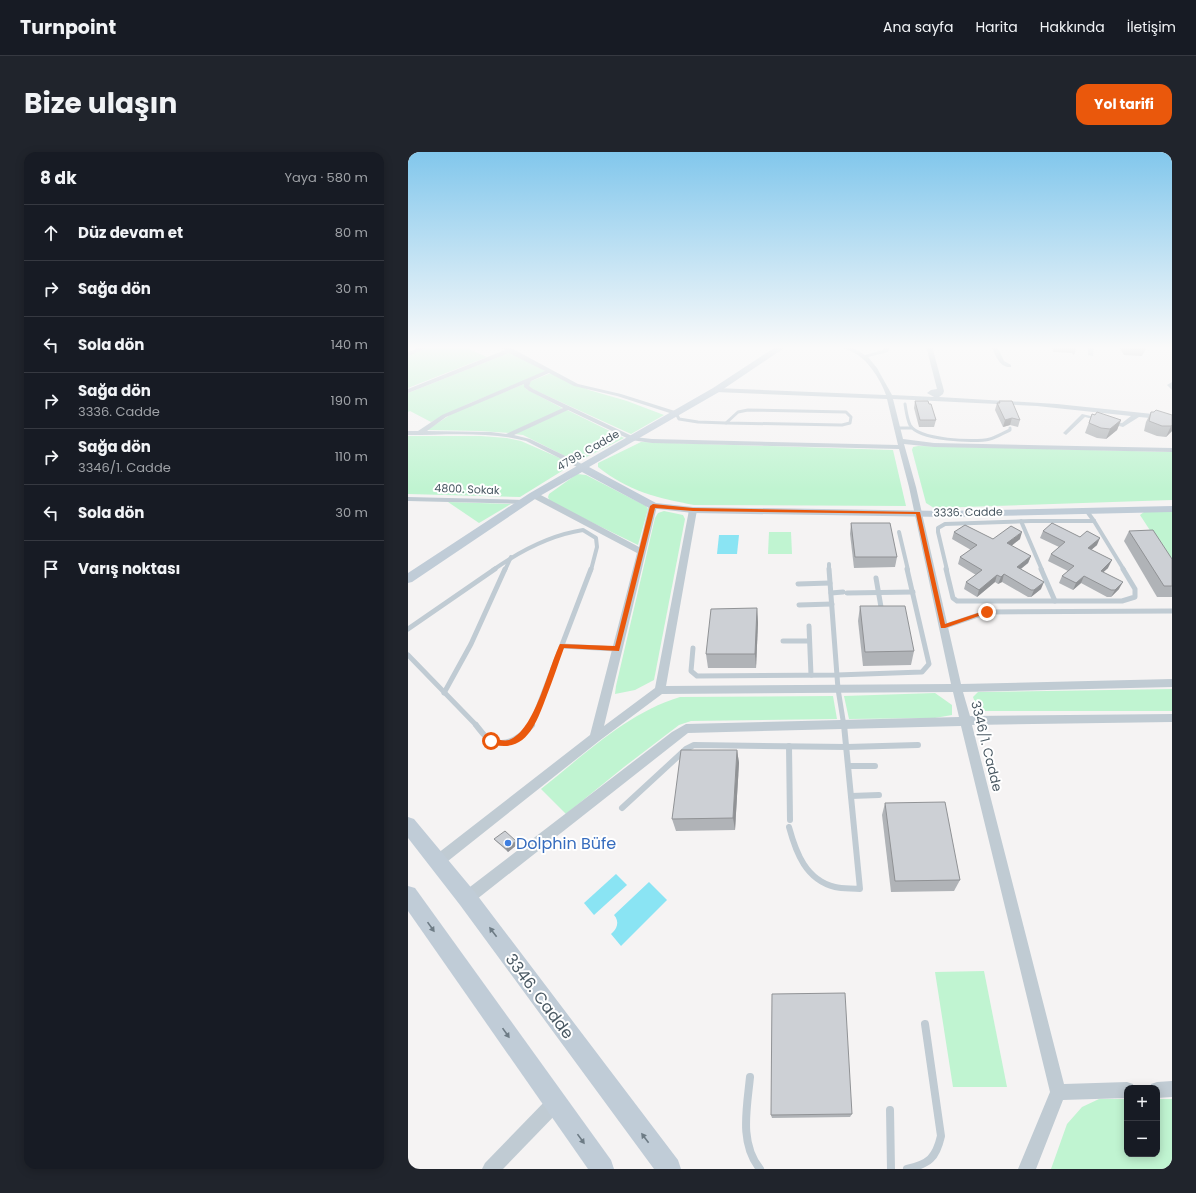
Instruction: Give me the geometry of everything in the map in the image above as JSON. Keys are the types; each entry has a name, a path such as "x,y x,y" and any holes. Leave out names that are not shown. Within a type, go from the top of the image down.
{"street":[{"path":"420,433 444,416 498,393"},
{"path":"539,393 633,439 652,442 901,444 1172,450"},
{"path":"612,393 676,414"},
{"name":"4799. Cadde","path":"408,578 534,495 710,393"},
{"path":"802,393 1019,403 1172,418"},
{"name":"3346/1. Cadde","path":"889,393 896,428 918,513 957,688 1058,1092"},
{"path":"508,435 568,408"},
{"path":"1066,433 1084,415 1123,425 1137,415"},
{"path":"408,433 508,435 528,440 581,467"},
{"name":"3336. Cadde","path":"581,467 653,506 693,510 944,514 1172,509"},
{"path":"534,495 642,552"},
{"name":"4800. Sokak","path":"408,499 525,502"},
{"path":"595,738 653,506"},
{"path":"660,690 693,510"},
{"path":"438,861 595,738 660,690 957,688 1172,683"},
{"path":"467,898 676,735 686,729 844,726 966,721 1172,718"},
{"name":"3346. Cadde","path":"408,825 467,898 669,1169"},
{"path":"408,895 602,1169"},
{"path":"1160,1090 1172,1089"},
{"path":"1027,1169 1058,1092 1124,1090"},
{"path":"491,1169 555,1103"}],"lane":[{"path":"905,404 910,426 918,432 937,437 989,439 1010,430 1010,428"},
{"path":"676,414 679,419 689,421 725,423 842,425 850,423 851,417 846,412 748,410 738,412 725,423"},
{"path":"896,428 912,428"},
{"path":"1086,510 1094,521 1135,589 1135,596 1122,601 957,601 952,598 938,532 938,528 945,524 1021,521 1094,521"},
{"path":"1021,521 1055,601"},
{"path":"408,629 512,557 532,546 570,532 582,530 596,538 598,547 588,579 532,725 522,736 511,742 502,744 491,741 408,655"},
{"path":"693,648 691,671 697,676 918,673 929,664 899,532"},
{"path":"444,692 471,644 512,557"},
{"path":"789,827 794,849 810,873 833,887 860,889 847,748 838,689 829,564"},
{"path":"876,578 881,607"},
{"path":"798,584 830,583"},
{"path":"831,593 912,592"},
{"path":"798,604 832,604"},
{"path":"943,627 987,612 1172,611"},
{"path":"809,626 811,675"},
{"path":"783,641 809,641"},
{"path":"562,646 617,649"},
{"path":"622,808 682,752 694,745 847,748 918,745"},
{"path":"789,746 790,820"},
{"path":"848,766 875,766"},
{"path":"851,796 879,795"},
{"path":"907,1169 924,1165 931,1160 936,1154 941,1136 925,1024"},
{"path":"750,1076 746,1135 748,1148 752,1159 760,1169"},
{"path":"890,1110 891,1169"}],"green space":[{"path":"408,393 494,393 431,422 410,411 408,412"},
{"path":"501,393 534,393 562,408 561,410 511,433 427,430 453,413"},
{"path":"542,393 601,393 627,401 664,415 631,434"},
{"path":"567,410 624,438 577,462 523,435 514,434"},
{"path":"408,436 481,436 507,438 521,441 562,459 570,466 520,497 408,494"},
{"path":"641,442 893,450 906,506 694,505 655,496 632,488 620,482 598,467 598,463"},
{"path":"913,447 1172,452 1172,500 934,508 926,503 912,450"},
{"path":"577,474 586,475 646,506 648,509 638,545 550,502 548,497 549,494"},
{"path":"448,502 511,504 479,523"},
{"path":"664,511 683,515 685,519 654,680 635,690 615,694 655,518 658,513"},
{"path":"1144,512 1172,512 1172,564 1140,515"},
{"path":"769,532 791,532 792,554 768,554"},
{"path":"1172,689 1172,711 982,711 976,705 973,697 978,692"},
{"path":"935,693 952,705 952,715 935,718 849,719 844,696"},
{"path":"833,696 837,719 691,721 679,725 566,814 541,789 590,749 624,724 642,713 680,697"},
{"path":"984,971 1007,1087 953,1087 935,972"},
{"path":"1099,1099 1124,1099 1124,1157 1160,1157 1160,1099 1172,1099 1172,1169 1051,1169 1067,1124 1082,1107"}],"water":[{"path":"719,535 739,535 737,554 717,554"},
{"path":"616,874 627,885 594,915 584,903"},
{"path":"649,882 667,900 621,946 611,934 617,925 617,920 614,915"}],"building":[{"path":"915,401 928,401 929,404 931,404 936,420 920,420"},
{"path":"999,401 1012,401 1020,420 1012,418 1005,420 997,403 1000,403"},
{"path":"1156,410 1172,415 1171,426 1162,426 1149,421 1151,412"},
{"path":"1097,412 1121,420 1110,429 1101,428 1089,423 1092,414 1095,415"},
{"path":"851,523 890,523 897,557 855,557"},
{"path":"1052,523 1080,537 1087,531 1100,538 1088,548 1112,560 1101,571 1123,582 1115,590 1111,590 1084,576 1076,583 1062,576 1074,566 1051,554 1065,542 1043,531"},
{"path":"965,525 993,539 1011,526 1022,532 1007,543 1031,556 1017,567 1044,582 1034,590 1031,590 1004,574 1001,577 997,575 979,590 966,582 982,570 960,557 977,545 954,532"},
{"path":"1153,530 1172,559 1172,586 1164,586 1129,531"},
{"path":"860,606 905,606 914,651 865,652"},
{"path":"757,608 755,654 706,654 711,609"},
{"path":"681,750 737,750 733,818 672,819"},
{"path":"945,802 960,880 895,881 885,803"},
{"name":"Dolphin Büfe","path":"505,831 516,841 506,849 494,839"},
{"path":"845,993 852,1114 771,1115 772,994"}],"place":[{"name":"Dolphin Büfe","path":"508,843"}],"route":[{"path":"491,741 502,744 511,742 522,736 532,725 562,646 617,649 653,506 693,510 918,513 943,627 987,612"}]}
